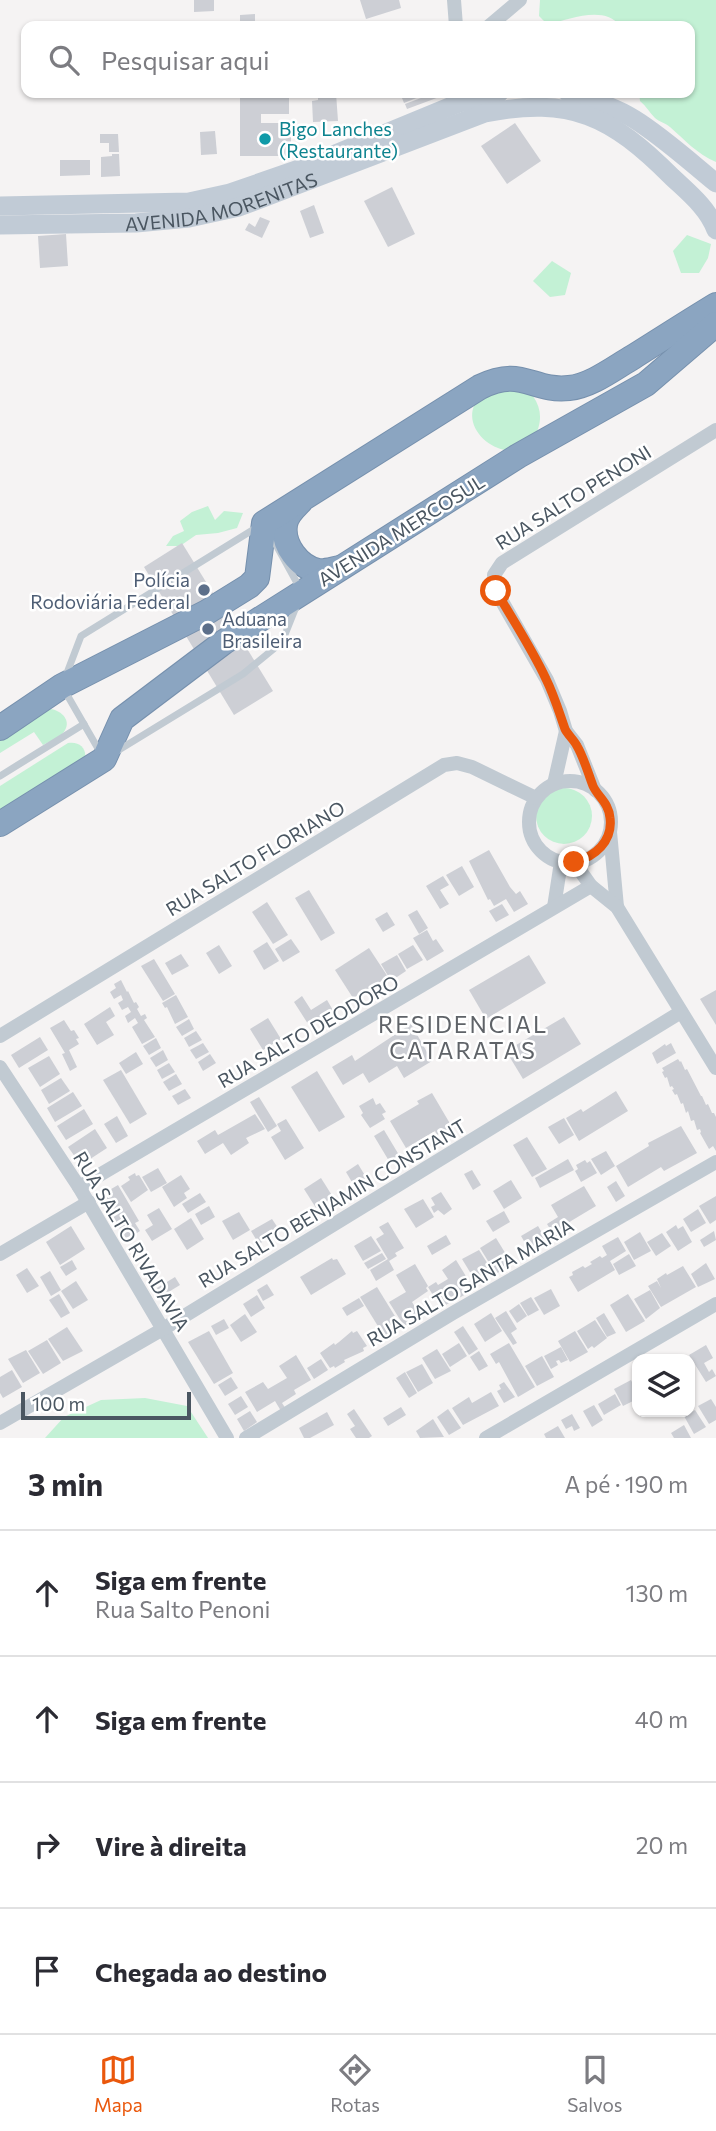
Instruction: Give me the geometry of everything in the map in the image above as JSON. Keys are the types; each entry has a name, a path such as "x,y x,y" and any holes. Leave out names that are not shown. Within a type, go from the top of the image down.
{"highway":[{"name":"AVENIDA MERCOSUL","path":"264,523 493,380 509,377 570,388 588,383 713,315"},
{"name":"AVENIDA MERCOSUL","path":"104,759 122,719 224,642 518,456 646,384 713,315"},
{"path":"303,499 289,514 285,526 286,541 303,566 320,572 340,568"},
{"path":"0,728 62,686 207,612 249,586 257,578 264,523"},
{"path":"0,824 104,759"}],"main road":[{"name":"AVENIDA MORENITAS","path":"0,225 136,223 189,218 239,207 476,98"},
{"path":"585,98 632,117 666,141 716,183"},
{"name":"AVENIDA MORENITAS","path":"459,106 485,113 516,107 557,107 592,116 620,131 650,154 698,202 712,219 716,230"},
{"name":"AVENIDA MORENITAS","path":"0,206 189,202 300,177"}],"street":[{"path":"454,0 456,21"},
{"path":"495,21 520,0"},
{"name":"RUA SALTO PENONI","path":"595,790 577,745 566,731 547,680 496,591 494,575 502,563 716,430"},
{"path":"554,784 566,731"},
{"name":"RUA SALTO FLORIANO","path":"0,1037 444,765 457,763 472,767 536,798"},
{"path":"610,832 604,845 585,860 568,862 548,857 538,848 532,837 529,824 531,810 536,798 554,784 576,782 595,790 608,806 611,819 617,907"},
{"path":"568,862 591,886 617,907 716,1068"},
{"path":"554,907 568,862"},
{"name":"RUA SALTO DEODORO","path":"79,1187 591,886"},
{"name":"RUA SALTO BENJAMIN CONSTANT","path":"0,1423 163,1329 681,1012"},
{"name":"RUA SALTO RIVADAVIA","path":"0,1067 89,1202 227,1438"},
{"name":"RUA SALTO SANTA MARIA","path":"246,1438 716,1162"},
{"path":"0,1254 89,1202"},
{"path":"486,1438 716,1304"}],"lane":[{"path":"264,523 302,592 282,642 243,674 104,759 62,686 81,636 264,523"},
{"path":"0,776 84,724"}],"green space":[{"path":"540,0 716,0 716,162 697,151 657,119 640,101 640,98 695,98 695,21 614,21 605,16 586,15 562,21 544,21 539,16"},
{"path":"687,235 711,244 708,258 699,273 681,273 673,251"},
{"path":"552,261 571,273 565,295 550,297 533,281"},
{"path":"497,385 533,396 540,414 537,432 507,450 490,444 477,432 473,424 474,406 479,398"},
{"path":"208,506 215,520 224,511 243,513 237,528 196,535 180,546 166,546 173,536 184,531 180,521 192,512"},
{"path":"50,709 65,717 67,725 61,735 43,745 34,732 0,753 0,738"},
{"path":"68,743 81,746 85,759 0,814 0,786"},
{"path":"564,788 579,793 587,801 592,816 587,831 579,839 564,844 549,839 541,831 536,816 541,801 549,793"},
{"path":"145,1398 187,1406 208,1438 45,1438 64,1417 101,1400"}],"building":[{"path":"194,0 214,0 214,11 194,12"},
{"path":"360,0 399,0 401,8 366,19"},
{"path":"255,14 255,21 240,21 240,15"},
{"name":"Bigo Lanches (Restaurante)","path":"240,98 289,98 289,114 261,114 261,123 291,123 291,156 240,156"},
{"path":"336,98 338,121 313,122 312,101"},
{"path":"402,98 416,98 404,103"},
{"path":"421,98 437,98 407,109 405,104"},
{"path":"515,123 541,161 507,184 481,146"},
{"path":"215,131 217,154 201,155 200,132"},
{"path":"100,134 118,134 119,152 109,152 109,143 100,143"},
{"path":"119,154 120,176 101,177 101,157"},
{"path":"60,160 90,160 90,175 60,176"},
{"path":"392,187 415,234 388,247 364,201"},
{"path":"314,205 324,233 310,238 300,211"},
{"path":"260,217 270,221 262,238 245,230 249,223 255,227"},
{"path":"66,234 68,266 40,268 38,236"},
{"name":"Aduana Brasileira","path":"182,543 273,691 234,715 144,567"},
{"path":"489,850 510,887 516,894 520,891 528,904 514,912 506,899 494,906 490,899 488,900 469,861"},
{"path":"462,866 474,887 459,896 446,875"},
{"path":"443,876 449,885 440,890 449,904 440,909 426,886"},
{"path":"309,890 335,933 321,941 295,898"},
{"path":"267,902 288,935 273,944 252,912"},
{"path":"502,904 509,915 496,922 489,911"},
{"path":"417,910 428,928 419,934 408,915"},
{"path":"387,912 395,925 383,932 375,919"},
{"path":"427,930 433,941 436,939 444,951 427,961 413,938"},
{"path":"291,939 300,952 283,962 275,949"},
{"path":"267,942 279,961 264,970 253,951"},
{"path":"219,945 232,966 219,974 206,953"},
{"path":"413,945 423,960 407,969 398,954"},
{"path":"369,948 388,977 353,998 335,970"},
{"path":"181,954 189,966 172,975 165,963"},
{"path":"397,955 406,971 391,981 381,964"},
{"path":"529,955 546,983 486,1019 469,990"},
{"path":"154,959 175,994 163,1001 141,966"},
{"path":"121,980 139,1007 137,1009 141,1016 145,1014 147,1018 144,1020 155,1037 142,1044 132,1027 138,1023 135,1018 128,1023 125,1016 131,1012 128,1007 122,1010 118,1003 123,1000 121,995 114,999 110,992 116,988 114,984"},
{"path":"716,990 716,1025 700,999"},
{"path":"176,995 188,1017 175,1024 167,1007 162,1003"},
{"path":"302,996 311,1010 327,1000 334,1012 310,1027 294,1002"},
{"path":"110,1007 115,1016 106,1022 114,1035 97,1045 84,1024"},
{"path":"564,1017 581,1044 523,1079 506,1051"},
{"path":"268,1018 281,1039 263,1050 250,1029"},
{"path":"189,1019 194,1029 182,1036 176,1027"},
{"path":"64,1020 79,1038 76,1039 79,1044 69,1050 77,1067 70,1071 62,1054 65,1053 50,1028"},
{"path":"411,1024 432,1061 404,1078 397,1066 369,1083 363,1073 343,1085 332,1067 352,1055 355,1061"},
{"path":"196,1031 202,1040 189,1047 184,1038"},
{"path":"40,1037 48,1050 19,1068 11,1055"},
{"path":"156,1038 161,1048 149,1055 143,1046"},
{"path":"203,1043 209,1052 196,1059 190,1050"},
{"path":"671,1043 676,1053 657,1064 652,1053"},
{"path":"163,1050 168,1060 156,1067 150,1058"},
{"path":"136,1052 143,1064 126,1074 119,1063"},
{"path":"210,1054 216,1063 203,1071 198,1062"},
{"path":"49,1056 60,1074 40,1087 28,1068"},
{"path":"678,1059 716,1117 716,1151 713,1146 709,1149 700,1129 697,1130 694,1120 691,1121 688,1111 686,1113 683,1103 681,1104 662,1072 662,1068"},
{"path":"169,1063 175,1072 162,1079 157,1070"},
{"path":"121,1070 147,1114 130,1124 103,1080"},
{"path":"317,1071 345,1117 319,1132 291,1087"},
{"path":"176,1074 182,1084 169,1091 163,1082"},
{"path":"61,1078 70,1091 49,1104 41,1090"},
{"path":"185,1089 191,1098 178,1105 172,1096"},
{"path":"616,1091 628,1111 579,1141 566,1118 581,1109 583,1112"},
{"path":"73,1092 82,1106 55,1122 47,1108"},
{"path":"432,1093 452,1127 437,1135 435,1131 406,1148 390,1121"},
{"path":"259,1097 277,1126 268,1132 250,1102"},
{"path":"373,1098 376,1105 380,1103 386,1112 382,1114 385,1119 370,1128 361,1115 363,1113 359,1106"},
{"path":"84,1109 93,1124 66,1140 57,1126"},
{"path":"255,1114 265,1129 246,1138 249,1143 231,1155 223,1143 205,1154 197,1141 215,1130 218,1135"},
{"path":"117,1116 128,1136 116,1143 104,1124"},
{"path":"564,1118 574,1135 559,1144 548,1127"},
{"path":"286,1119 304,1148 285,1160 271,1137 281,1131 277,1124"},
{"path":"681,1126 697,1153 664,1171 661,1167 628,1187 616,1166 649,1146 648,1143"},
{"path":"95,1129 107,1148 81,1165 68,1147"},
{"path":"384,1130 399,1155 389,1161 374,1136"},
{"path":"527,1137 547,1169 532,1177 513,1145"},
{"path":"606,1151 615,1166 601,1175 591,1159"},
{"path":"568,1159 574,1170 540,1188 535,1178"},
{"path":"585,1160 587,1163 590,1161 597,1173 581,1182 575,1171 578,1169 576,1165"},
{"path":"358,1164 369,1182 356,1189 346,1172"},
{"path":"158,1168 167,1183 151,1192 142,1177"},
{"path":"472,1170 481,1185 473,1190 464,1174"},
{"path":"135,1173 148,1190 131,1202 121,1186"},
{"path":"181,1175 190,1189 184,1193 187,1198 174,1207 162,1187"},
{"path":"321,1178 333,1197 316,1208 304,1189"},
{"path":"511,1180 522,1198 504,1209 493,1191"},
{"path":"616,1181 625,1196 616,1202 607,1187"},
{"path":"118,1185 139,1221 135,1223 140,1231 126,1240 101,1195"},
{"path":"584,1186 596,1206 571,1221 564,1227 566,1230 555,1237 547,1224 558,1217 551,1205"},
{"path":"441,1192 452,1209 444,1215 438,1210 434,1213 431,1207 435,1205 431,1198"},
{"path":"200,1193 206,1202 188,1213 182,1204"},
{"path":"716,1196 716,1220 710,1224 699,1206"},
{"path":"423,1199 434,1217 416,1228 404,1209"},
{"path":"209,1206 215,1217 201,1225 195,1214"},
{"path":"159,1208 172,1229 152,1241 145,1230 153,1225 147,1215"},
{"path":"698,1209 706,1223 691,1232 683,1219"},
{"path":"504,1211 510,1222 493,1232 486,1221"},
{"path":"239,1212 250,1230 233,1240 222,1221"},
{"path":"191,1218 204,1239 187,1250 174,1229"},
{"path":"272,1219 280,1231 259,1244 251,1231"},
{"path":"388,1222 404,1248 395,1253 397,1256 389,1261 376,1239 384,1234 379,1227"},
{"path":"676,1225 678,1229 683,1226 692,1242 678,1251 666,1232"},
{"path":"71,1226 85,1249 60,1265 46,1242"},
{"path":"538,1226 547,1241 530,1251 521,1236"},
{"path":"714,1231 716,1240 704,1247 700,1240"},
{"path":"640,1232 651,1251 634,1260 624,1242"},
{"path":"662,1233 671,1246 656,1256 647,1242"},
{"path":"446,1235 451,1244 432,1255 427,1246"},
{"path":"371,1236 381,1251 363,1261 354,1246"},
{"path":"618,1237 626,1251 610,1261 615,1270 578,1292 569,1277 573,1275 572,1272 592,1264 590,1262 600,1256 602,1258 607,1255 602,1246"},
{"path":"496,1238 512,1264 496,1274 480,1248"},
{"path":"479,1250 493,1272 476,1282 462,1259"},
{"path":"382,1253 386,1259 368,1269 364,1263"},
{"path":"629,1254 636,1266 619,1275 613,1264"},
{"path":"332,1258 337,1259 346,1274 311,1295 300,1277"},
{"path":"388,1259 394,1270 376,1281 370,1270"},
{"path":"72,1260 77,1269 66,1276 60,1267"},
{"path":"456,1260 472,1286 465,1290 462,1285 466,1294 459,1298 457,1294 453,1297 454,1300 444,1306 442,1303 439,1305 428,1287 448,1279 442,1270"},
{"path":"706,1263 715,1279 698,1287 691,1274"},
{"path":"415,1264 428,1286 428,1291 412,1302 421,1317 404,1326 389,1302 406,1292 396,1275"},
{"path":"683,1266 696,1287 661,1307 648,1286 657,1281 661,1288 657,1279"},
{"path":"27,1268 39,1286 27,1293 16,1275"},
{"path":"50,1271 61,1290 51,1296 40,1277"},
{"path":"175,1277 180,1285 162,1296 157,1288"},
{"path":"76,1281 88,1300 73,1309 61,1291"},
{"path":"267,1284 274,1295 263,1301 257,1290"},
{"path":"377,1287 401,1326 384,1336 360,1297"},
{"path":"551,1289 560,1306 544,1315 534,1298"},
{"path":"650,1290 660,1308 646,1319 634,1299"},
{"path":"59,1294 70,1313 61,1318 49,1300"},
{"path":"628,1294 645,1321 626,1332 610,1305"},
{"path":"257,1295 265,1308 251,1317 243,1304"},
{"path":"531,1297 539,1310 528,1316 520,1303"},
{"path":"359,1298 364,1306 347,1316 342,1308"},
{"path":"519,1304 527,1316 517,1323 509,1311"},
{"path":"506,1311 517,1329 511,1333 517,1343 513,1345 495,1318"},
{"path":"491,1313 502,1331 485,1342 474,1324"},
{"path":"604,1313 616,1333 607,1337 596,1318"},
{"path":"245,1314 257,1332 241,1342 230,1325"},
{"path":"224,1319 229,1328 216,1335 211,1326"},
{"path":"595,1320 607,1338 594,1348 592,1346 588,1349 577,1331"},
{"path":"463,1326 478,1349 469,1355 454,1332"},
{"path":"67,1327 83,1351 63,1361 48,1339"},
{"path":"209,1331 233,1373 214,1384 188,1342"},
{"path":"352,1331 357,1331 367,1346 363,1348 364,1351 344,1360 345,1362 335,1368 330,1368 320,1353"},
{"path":"575,1331 588,1352 570,1362 558,1341"},
{"path":"47,1340 61,1363 43,1374 28,1351"},
{"path":"459,1343 467,1356 450,1367 442,1354"},
{"path":"509,1343 535,1387 518,1397 499,1362 496,1364 490,1354"},
{"path":"706,1345 713,1358 704,1363 709,1372 712,1369 716,1376 706,1382 695,1365 695,1354 691,1354"},
{"path":"561,1347 568,1360 561,1363 556,1361 558,1365 551,1369 544,1356"},
{"path":"437,1349 451,1371 435,1379 422,1358"},
{"path":"26,1350 40,1373 23,1383 8,1359"},
{"path":"479,1351 488,1366 479,1371 470,1357"},
{"path":"296,1355 311,1380 294,1390 296,1394 282,1403 286,1409 281,1411 275,1401 257,1412 245,1392 263,1382 268,1389 287,1378 279,1366"},
{"path":"542,1356 554,1377 537,1386 525,1366"},
{"path":"321,1359 328,1370 314,1379 307,1368"},
{"path":"422,1364 433,1383 418,1392 406,1372"},
{"path":"12,1370 22,1387 3,1398 0,1393 0,1377"},
{"path":"405,1372 417,1393 409,1398 396,1378"},
{"path":"231,1377 238,1388 225,1396 218,1385"},
{"path":"631,1380 632,1402 623,1406 614,1389"},
{"path":"504,1382 515,1397 504,1403 497,1391 501,1389 499,1385"},
{"path":"491,1392 499,1406 463,1425 452,1408 469,1397 472,1403"},
{"path":"615,1394 621,1405 604,1415 598,1404"},
{"path":"241,1396 248,1407 235,1415 228,1404"},
{"path":"711,1399 716,1407 716,1420 709,1424 698,1406"},
{"path":"594,1405 603,1420 592,1427 583,1411"},
{"path":"401,1407 406,1415 388,1426 383,1418"},
{"path":"354,1409 372,1436 369,1438 356,1438 350,1429 355,1426 347,1414"},
{"path":"448,1409 461,1428 449,1435 437,1417"},
{"path":"695,1410 706,1427 694,1434 685,1417 695,1417"},
{"path":"250,1411 257,1422 244,1431 237,1419"},
{"path":"327,1412 334,1425 310,1438 304,1438 299,1428"},
{"path":"572,1414 580,1428 574,1431 572,1426 566,1429 561,1420"},
{"path":"433,1419 444,1437 420,1438 416,1431"},
{"path":"684,1425 691,1438 674,1438 671,1433"},
{"path":"558,1426 565,1438 546,1438 544,1434"}],"place":[{"name":"Bigo Lanches (Restaurante)","path":"265,139"},
{"name":"Polícia Rodoviária Federal","path":"204,590"},
{"name":"Aduana Brasileira","path":"208,629"}],"district":[{"name":"RESIDENCIAL CATARATAS","path":"463,1037"}],"route":[{"path":"496,591 547,680 566,731 577,745 595,790 608,806 610,832 604,845 585,860 574,862"}]}
